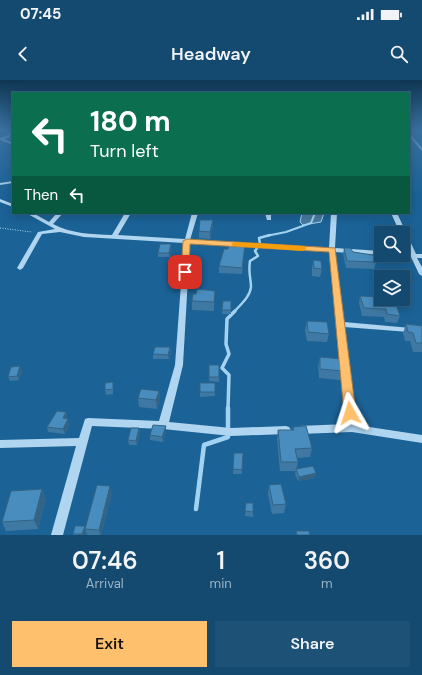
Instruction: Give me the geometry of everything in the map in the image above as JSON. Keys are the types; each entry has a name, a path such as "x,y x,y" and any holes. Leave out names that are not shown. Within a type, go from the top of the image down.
{"street":[{"path":"0,184 12,182"},
{"path":"0,200 12,206"},
{"path":"31,214 51,223 60,230"},
{"path":"51,223 59,214"},
{"path":"114,237 127,214"},
{"path":"163,425 179,365 187,241 195,214"},
{"path":"268,214 269,219"},
{"path":"334,214 332,250 352,428"},
{"path":"394,214 422,274"},
{"path":"20,268 40,232 60,230 84,235 374,253"},
{"path":"410,256 422,256"},
{"path":"340,324 422,331"},
{"path":"57,535 88,422 163,425 228,432 352,428 422,439"},
{"path":"0,444 82,442"}],"path":[{"path":"0,228 13,231 40,232"}],"water":[{"path":"302,214 324,214 321,222 303,225 300,222"}],"building":[{"path":"200,220 213,220 210,232 199,231"},
{"path":"160,244 171,244 169,253 158,253"},
{"path":"229,244 245,244 242,268 219,266 224,249 228,249"},
{"path":"344,248 350,248 353,252 373,255 374,257 374,262 347,261"},
{"path":"313,260 321,261 322,269 314,268"},
{"path":"197,289 215,291 214,302 192,301 193,294 196,294"},
{"path":"360,296 374,297 374,306 396,306 400,316 387,314 386,309 364,308"},
{"path":"223,301 231,301 231,310 222,310"},
{"path":"307,321 327,322 329,334 308,332"},
{"path":"406,324 422,326 422,343 416,343 413,333 408,332"},
{"path":"155,347 170,347 168,355 153,354"},
{"path":"320,357 341,359 342,371 320,369"},
{"path":"209,365 219,365 219,377 209,377"},
{"path":"20,366 17,376 8,377 11,367"},
{"path":"113,382 113,389 105,390 105,383"},
{"path":"200,383 215,383 215,392 200,392"},
{"path":"141,389 159,391 156,400 138,398"},
{"path":"57,411 66,412 63,418 68,419 63,429 47,427"},
{"path":"153,425 166,426 162,437 150,435"},
{"path":"306,426 312,448 295,449 298,462 281,462 278,430 294,430 293,427"},
{"path":"131,428 139,428 136,441 128,440"},
{"path":"234,453 243,453 242,470 233,469"},
{"path":"313,466 316,473 299,477 296,469"},
{"path":"281,484 286,504 273,505 269,485"},
{"path":"97,485 110,486 99,530 85,529"},
{"path":"42,489 34,520 2,522 11,491"},
{"path":"246,503 253,503 253,512 245,511"},
{"path":"75,526 85,526 82,534 73,534"},
{"path":"296,531 309,531 310,535 297,535"}],"waterway":[{"path":"267,236 286,232 311,223 315,214"},
{"path":"234,312 249,294 251,287 249,265 250,261 258,256 255,251 260,244 259,238 267,236"},
{"path":"228,409 229,375 222,368 229,354 226,344 227,319 234,312"},
{"path":"196,509 204,445 228,437 228,409"}],"slow traffic":[{"path":"235,244 303,248"}],"route":[{"path":"185,272 187,241 332,250 350,413"}]}
